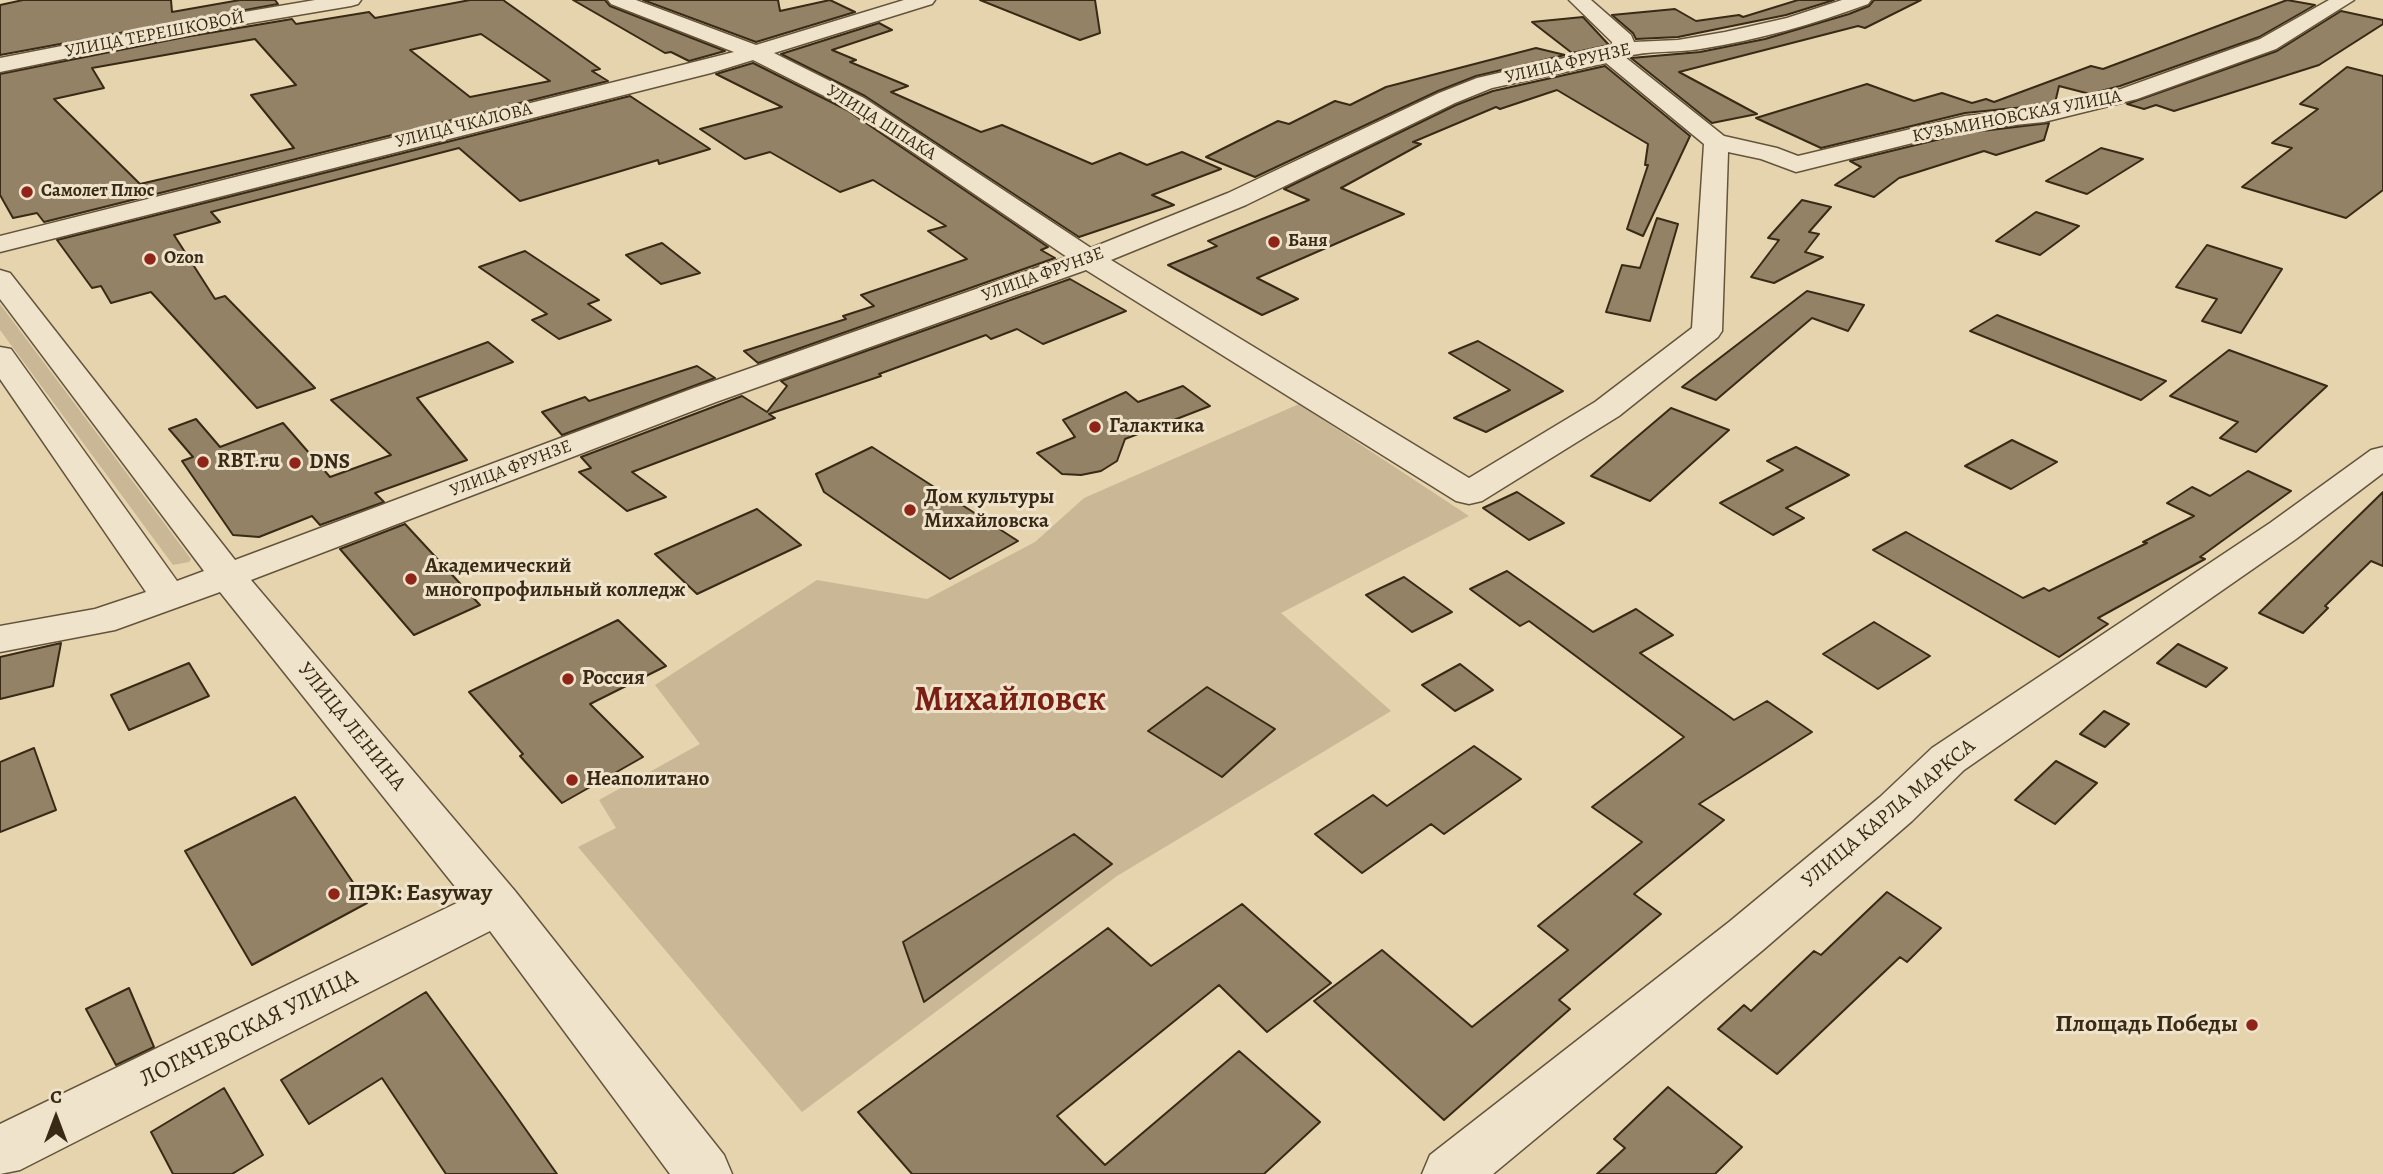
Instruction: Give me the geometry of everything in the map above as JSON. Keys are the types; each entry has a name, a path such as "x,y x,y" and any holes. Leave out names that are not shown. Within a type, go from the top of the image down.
{"street":[{"name":"УЛИЦА ТЕРЕШКОВОЙ","path":"0,65 185,28 351,0"},
{"name":"УЛИЦА ШПАКА","path":"618,0 757,53 856,103 1089,259 1469,493 1607,409 1707,331 1716,152"},
{"name":"УЛИЦА ЧКАЛОВА","path":"0,244 757,53 925,0"},
{"path":"1579,0 1623,40 1616,52 1716,152"},
{"name":"УЛИЦА ФРУНЗЕ","path":"169,598 705,395 1089,259 1237,199 1435,104 1485,83 1616,52 1678,46 1776,27 1861,0"},
{"name":"КУЗЬМИНОВСКАЯ УЛИЦА","path":"1716,152 1737,169 1756,170 1796,164 1965,123 2044,115 2129,94 2268,44 2344,0"},
{"name":"УЛИЦА ЛЕНИНА","path":"0,279 228,576 498,905 704,1174"},
{"path":"0,356 169,598 101,621 0,639"},
{"name":"УЛИЦА КАРЛА МАРКСА","path":"1450,1174 1746,936 1896,809 1948,759 2283,531 2383,457"},
{"name":"ЛОГАЧЕВСКАЯ УЛИЦА","path":"0,1152 498,905"}],"shaded area":[{"path":"0,304 191,559 189,562 173,565 0,330"},
{"path":"1299,404 1469,516 1281,613 1391,711 1117,876 802,1112 578,847 616,828 599,800 700,744 655,685 817,580 927,599 1035,542 1084,498"}],"building":[{"path":"23,0 171,0 172,12 240,0 275,0 278,4 0,55 0,5"},
{"path":"470,0 503,0 600,69 592,71 608,81 44,222 37,213 13,218 0,195 0,74 185,37 292,19 296,24 369,12 375,18","holes":["481,34 550,81 470,97 410,50","255,39 296,85 251,95 294,148 140,184 54,99 104,88 92,68"]},
{"path":"573,0 605,0 610,6 725,51 689,61 671,52 665,53"},
{"path":"643,0 778,0 780,11 830,0 855,12 756,42"},
{"path":"980,0 1095,0 1100,33 1080,40"},
{"path":"1798,0 1834,0 1786,15 1678,37 1636,39 1633,33 1612,15 1675,9 1696,21 1739,15 1743,17"},
{"path":"1874,0 1921,0 1865,28 1858,26 1679,72 1757,114 1712,123 1631,58 1700,52 1765,39 1849,14 1869,6"},
{"path":"2287,0 2315,5 2259,37 2120,86 2090,94 2059,86 2055,103 1965,113 1821,148 1756,118 1867,84 1914,101 1942,93 1972,103 1986,99 1994,102 2091,66 2103,69"},
{"path":"2341,11 2383,20 2383,24 2319,65 2174,111 2156,105 2144,109 2127,104 2277,51"},
{"path":"1583,17 1609,45 1572,53 1532,22"},
{"path":"879,23 892,30 832,50 856,60 850,62 908,86 891,92 981,132 1002,125 1092,164 1120,153 1147,165 1182,152 1221,169 1152,195 1174,205 1079,237 865,96 781,54"},
{"path":"1536,48 1565,55 1476,76 1438,91 1255,177 1206,157 1278,121 1289,124 1335,101 1350,105 1386,87"},
{"path":"753,63 847,110 1048,247 1041,250 1055,258 758,363 744,351 846,319 843,316 874,306 861,295 967,259 928,231 946,226 873,180 840,192 770,152 745,159 700,129 782,107 716,74"},
{"path":"1605,66 1690,136 1643,236 1627,229 1648,165 1645,165 1648,144 1557,90 1500,109 1496,107 1413,142 1421,144 1341,188 1404,214 1257,278 1298,299 1262,315 1168,265 1217,246 1208,241 1309,200 1284,189 1456,105 1493,91"},
{"path":"2347,67 2383,76 2383,190 2346,218 2242,187 2292,148 2272,143 2318,109 2300,104"},
{"path":"630,96 710,149 659,164 658,160 520,201 459,148 211,212 220,222 174,235 215,299 225,296 315,388 257,408 151,292 111,303 101,286 92,288 57,240"},
{"path":"2049,123 2044,140 1996,155 1984,151 1899,178 1874,197 1835,185 1861,167 1850,161 1965,133"},
{"path":"2101,148 2143,159 2087,194 2046,181"},
{"path":"1802,200 1831,207 1809,232 1819,234 1805,252 1823,257 1774,283 1751,277 1779,240 1768,238"},
{"path":"2036,212 2079,226 2040,255 1996,241"},
{"path":"1657,218 1678,224 1650,321 1606,312 1622,265 1640,268"},
{"path":"662,243 700,273 661,284 626,255"},
{"path":"2207,245 2282,269 2241,333 2202,321 2217,299 2176,287"},
{"path":"525,251 599,300 588,304 611,320 559,339 532,320 547,314 479,267"},
{"path":"1070,279 1126,311 1043,344 1017,329 991,339 986,335 879,374 881,376 769,414 775,418 632,472 666,497 627,511 579,472 591,468 581,457 742,396 767,412 787,386 781,381"},
{"path":"1807,291 1864,305 1848,331 1812,318 1716,400 1682,387"},
{"path":"1997,315 2166,381 2141,400 1970,331"},
{"path":"1478,341 1563,391 1486,432 1454,418 1510,390 1449,353"},
{"path":"488,342 513,362 417,398 467,460 375,493 384,502 320,525 312,516 259,537 233,535 182,461 193,457 169,429 196,419 220,447 283,423 330,477 391,455 331,400"},
{"path":"2229,350 2327,386 2256,452 2220,438 2238,422 2170,396"},
{"path":"697,366 715,378 562,435 542,412 585,397 589,401"},
{"name":"Галактика","path":"1183,386 1210,406 1125,439 1117,461 1101,471 1081,475 1062,474 1037,453 1075,437 1063,420 1126,392 1138,402"},
{"path":"1671,408 1729,430 1650,501 1591,476"},
{"path":"2012,440 2057,462 2011,489 1965,466"},
{"name":"Дом культуры Михайловска","path":"872,447 1018,541 950,579 824,492 816,474"},
{"path":"1796,447 1849,475 1786,508 1804,518 1773,535 1720,503 1783,470 1767,461"},
{"path":"2248,471 2291,491 2200,557 2205,559 2098,618 2108,624 2059,657 1873,550 1906,532 2023,598 2044,588 2049,591 2147,543 2143,542 2194,516 2167,503 2192,487 2210,496"},
{"path":"1517,492 1564,523 1529,540 1483,508"},
{"path":"2383,492 2383,566 2371,561 2325,606 2328,608 2303,633 2259,613"},
{"path":"757,509 801,545 697,594 655,554"},
{"name":"Академический многопрофильный колледж","path":"405,524 480,605 414,635 340,549"},
{"path":"1507,571 1593,632 1636,609 1673,635 1640,653 1734,720 1767,701 1812,732 1699,804 1724,820 1634,894 1661,914 1559,1000 1570,1009 1444,1120 1314,1001 1382,950 1472,1027 1568,950 1538,926 1642,842 1592,807 1684,737 1529,621 1520,626 1470,589"},
{"path":"1404,577 1452,612 1412,632 1366,595"},
{"name":"Россия","path":"618,620 666,666 590,704 643,757 562,803 469,692"},
{"path":"1874,622 1930,656 1878,689 1823,654"},
{"path":"61,643 53,686 0,699 0,657"},
{"path":"2178,644 2227,668 2206,687 2157,663"},
{"path":"189,663 209,696 129,730 111,695"},
{"path":"1460,664 1493,690 1455,711 1422,685"},
{"path":"1207,687 1275,729 1222,777 1148,731"},
{"path":"2104,711 2129,724 2105,747 2080,734"},
{"path":"1474,746 1521,779 1444,834 1431,824 1362,873 1315,834 1373,795 1387,806"},
{"path":"34,748 56,810 0,832 0,762"},
{"path":"2056,761 2097,783 2055,824 2015,800"},
{"path":"295,797 367,903 252,965 185,851"},
{"path":"1074,834 1112,864 924,1002 903,942"},
{"path":"1887,892 1941,928 1907,962 1900,957 1777,1074 1718,1029 1744,1005 1751,1011 1814,951 1821,955"},
{"path":"1242,904 1331,983 1267,1032 1219,985 1057,1116 1105,1165 1239,1051 1320,1122 1264,1174 912,1174 858,1112 1108,928 1151,966"},
{"path":"129,988 154,1047 116,1065 86,1009"},
{"path":"426,992 557,1174 446,1174 382,1078 309,1124 281,1080"},
{"path":"1668,1087 1742,1147 1715,1174 1597,1174 1625,1148 1614,1139"},
{"path":"224,1088 263,1155 232,1174 173,1174 151,1132"}],"place":[{"name":"Самолет Плюс","path":"27,192"},
{"name":"Баня","path":"1274,242"},
{"name":"Ozon","path":"150,259"},
{"name":"Галактика","path":"1095,427"},
{"name":"RBT.ru","path":"203,462"},
{"name":"DNS","path":"295,463"},
{"name":"Дом культуры Михайловска","path":"910,510"},
{"name":"Академический многопрофильный колледж","path":"411,579"},
{"name":"Россия","path":"568,679"},
{"name":"Неаполитано","path":"572,780"},
{"name":"ПЭК: Easyway","path":"334,894"},
{"name":"Площадь Победы","path":"2252,1025"}],"district":[{"name":"Михайловск","path":"1010,701"}]}
